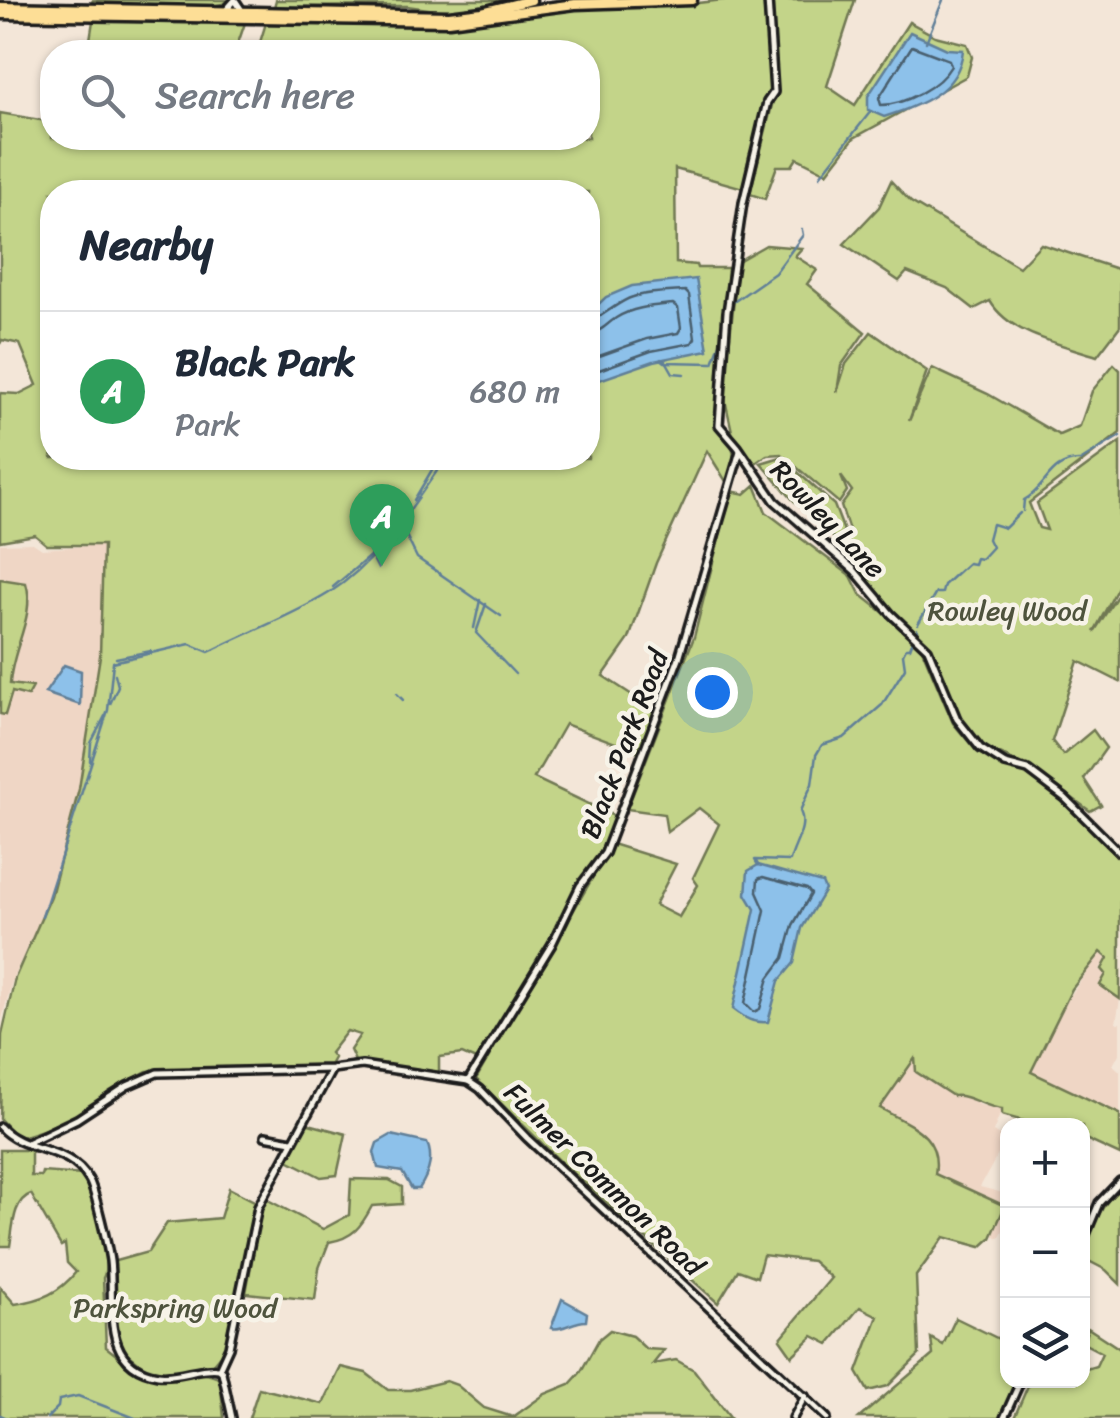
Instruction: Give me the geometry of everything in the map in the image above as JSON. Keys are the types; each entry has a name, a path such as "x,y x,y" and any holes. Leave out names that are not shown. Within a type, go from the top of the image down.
{"main road":[{"path":"0,11 449,16 531,0"},
{"path":"0,11 450,21 575,4 692,0"}],"street":[{"name":"Rowley Lane","path":"767,1 774,92 767,102 743,203 727,312 718,418 721,428 775,501 854,570 891,614 928,649 957,720 980,748 1005,764 1028,770 1053,788 1120,853"},
{"name":"Black Park Road","path":"468,1081 552,944 580,886 605,853 679,658 740,451"},
{"name":"Fulmer Common Road","path":"28,1142 80,1117 150,1074 362,1065 468,1081 480,1088 527,1138 827,1418"},
{"path":"219,1369 230,1347 258,1208 332,1069"},
{"path":"2,1133 62,1154 78,1165 95,1193 110,1260 111,1326 119,1352 139,1369 157,1375 219,1369"},
{"path":"265,1136 292,1141"},
{"path":"1090,1225 1099,1203 1120,1181"},
{"path":"219,1369 232,1418"},
{"path":"1004,1418 1017,1388"},
{"path":"793,1418 805,1396"}],"shaded area":[{"path":"33,543 42,549 103,545 100,656 79,790 51,896 13,978 0,1026 0,544"},
{"path":"1100,953 1107,958 1100,969 1106,974 1099,985 1120,999 1116,1023 1120,1023 1120,1052 1113,1065 1120,1071 1120,1114 1031,1072 1060,1011"},
{"path":"917,1056 916,1072 946,1092 1002,1109 993,1132 1000,1136 1000,1151 980,1187 1000,1192 999,1238 956,1216 879,1108"}],"green space":[{"path":"93,0 231,0 205,7 164,9 90,6"},
{"path":"276,0 512,0 449,12 407,6 274,7"},
{"path":"761,0 767,4 772,92 749,156 743,188 675,169 676,263 728,268 716,427 732,447 734,458 727,483 707,451 656,563 629,639 603,676 655,710 639,752 565,724 534,778 616,817 602,853 577,888 542,957 478,1061 462,1054 439,1057 439,1074 355,1061 350,1050 360,1035 347,1031 330,1053 334,1058 329,1067 147,1071 110,1091 71,1121 18,1138 0,1119 2,1035 15,978 51,896 79,789 100,656 103,545 47,545 35,535 0,541 0,393 19,394 37,385 20,344 2,340 0,344 0,113 40,120 40,150 600,150 600,40 261,40 266,23 450,25 610,4"},
{"path":"770,0 855,0 827,86 855,105 909,22 935,36 967,44 972,57 967,76 854,138 827,173 797,158 792,166 777,166 765,199 750,194 777,85"},
{"path":"93,21 245,23 239,40 90,40"},
{"path":"891,181 911,202 1019,267 1041,244 1120,270 1120,326 1097,356 1023,330 999,313 990,301 974,309 947,288 907,272 899,281 844,244 879,207"},
{"name":"Rowley Wood","path":"766,245 802,248 795,256 817,270 807,284 865,332 841,366 837,392 846,364 871,332 927,371 909,421 932,368 988,394 1059,435 1080,426 1092,391 1114,364 1120,370 1120,433 1029,503 1039,528 1047,530 1037,503 1120,442 1120,583 1094,632 1120,591 1120,682 1078,661 1052,741 1063,755 1093,730 1106,748 1084,779 1101,805 1090,811 1033,769 982,746 954,710 927,642 885,604 842,556 851,537 841,506 852,491 841,476 847,491 839,503 781,454 767,455 754,464 733,436 724,395 738,261"},
{"path":"781,457 834,505 844,531 835,539 761,463"},
{"path":"755,485 766,512 851,576 860,594 918,640 953,723 978,753 1026,774 1083,816 1120,850 1120,999 1100,985 1108,958 1101,952 1072,989 1031,1072 1120,1114 1120,1155 1090,1141 1090,1118 1002,1115 1002,1109 953,1096 916,1072 915,1058 880,1108 928,1140 936,1160 935,1174 1000,1204 1000,1217 991,1238 981,1247 944,1237 916,1276 919,1355 888,1386 868,1391 857,1372 878,1316 860,1307 829,1344 813,1336 792,1356 780,1339 831,1278 812,1261 763,1255 757,1277 738,1270 718,1303 563,1164 476,1079 612,844 676,864 655,905 679,917 698,885 693,878 719,824 699,808 667,832 664,814 627,809 694,637 731,491 745,494"},
{"path":"0,579 26,583 28,608 10,684 33,687 28,696 12,692 5,715 0,714"},
{"path":"305,1123 346,1134 337,1175 321,1177 286,1159"},
{"path":"0,1150 31,1150 31,1176 41,1176 42,1172 83,1175 104,1243 106,1347 148,1376 204,1374 220,1379 224,1418 0,1418 0,1287 15,1304 42,1298 76,1272 67,1263 65,1244 61,1246 31,1194 17,1208 10,1246 0,1246"},
{"path":"351,1179 389,1180 402,1187 402,1204 372,1206 355,1230 329,1242 319,1268 315,1300 246,1293 261,1210 268,1200 323,1229 349,1215"},
{"name":"Parkspring Wood","path":"229,1188 258,1203 253,1210 227,1347 211,1366 170,1372 147,1369 123,1350 116,1339 112,1262 148,1252 167,1223 220,1218"},
{"path":"1120,1188 1120,1284 1090,1262 1090,1234"},
{"path":"956,1318 1000,1340 1000,1388 1014,1388 1000,1418 859,1418 933,1355 931,1338 943,1345"},
{"path":"1090,1329 1120,1349 1120,1418 1014,1418 1027,1388 1090,1388 1090,1368 1096,1366 1102,1353 1090,1347"},
{"path":"610,1330 632,1336 646,1349 664,1350 653,1364 676,1360 694,1370 731,1418 249,1418 259,1388 323,1404 341,1367 366,1373 388,1390 410,1390 446,1381 457,1385 484,1408 513,1417 545,1394 570,1384 599,1339"}],"water":[{"path":"910,32 947,49 963,50 960,64 936,95 884,117 868,110 868,96"},
{"path":"696,279 708,350 654,361 600,380 600,303 632,286"},
{"path":"64,665 81,671 80,705 45,693"},
{"path":"758,865 822,883 825,890 802,928 794,963 779,981 768,1022 749,1020 733,1009 755,909 746,894 748,871"},
{"path":"391,1135 427,1143 429,1166 419,1189 412,1189 402,1172 378,1168 374,1152 377,1143"},
{"path":"562,1299 587,1313 586,1321 551,1328"}],"waterway":[{"path":"926,42 943,0"},
{"path":"820,176 871,111"},
{"path":"729,314 732,303 775,273 803,235 802,230"},
{"path":"661,359 713,363 723,336"},
{"path":"665,359 673,373 684,374"},
{"path":"1023,511 1024,500 1061,465 1080,461 1120,436"},
{"path":"414,500 432,470"},
{"path":"42,917 108,710 113,662 190,644 209,652 329,593 379,548 437,470"},
{"path":"918,624 936,593 942,593 944,585 992,547 988,539 992,524 1005,528 1020,513"},
{"path":"333,587 371,555 398,522"},
{"path":"400,523 417,558 501,616"},
{"path":"390,534 400,543"},
{"path":"372,557 378,569"},
{"path":"474,628 480,600"},
{"path":"486,604 476,633 515,674"},
{"path":"758,865 755,860 790,861 801,829 800,811 812,784 816,755 822,745 844,738 882,705 905,668 903,654 914,637"},
{"path":"116,658 151,651"},
{"path":"110,704 118,686 115,674"},
{"path":"397,694 403,700"},
{"path":"90,761 91,743 105,716"},
{"path":"47,1418 58,1407 59,1400 78,1396 135,1418"},
{"path":"0,1415 7,1418"}],"place":[{"name":"Black Park","path":"382,566"}]}
